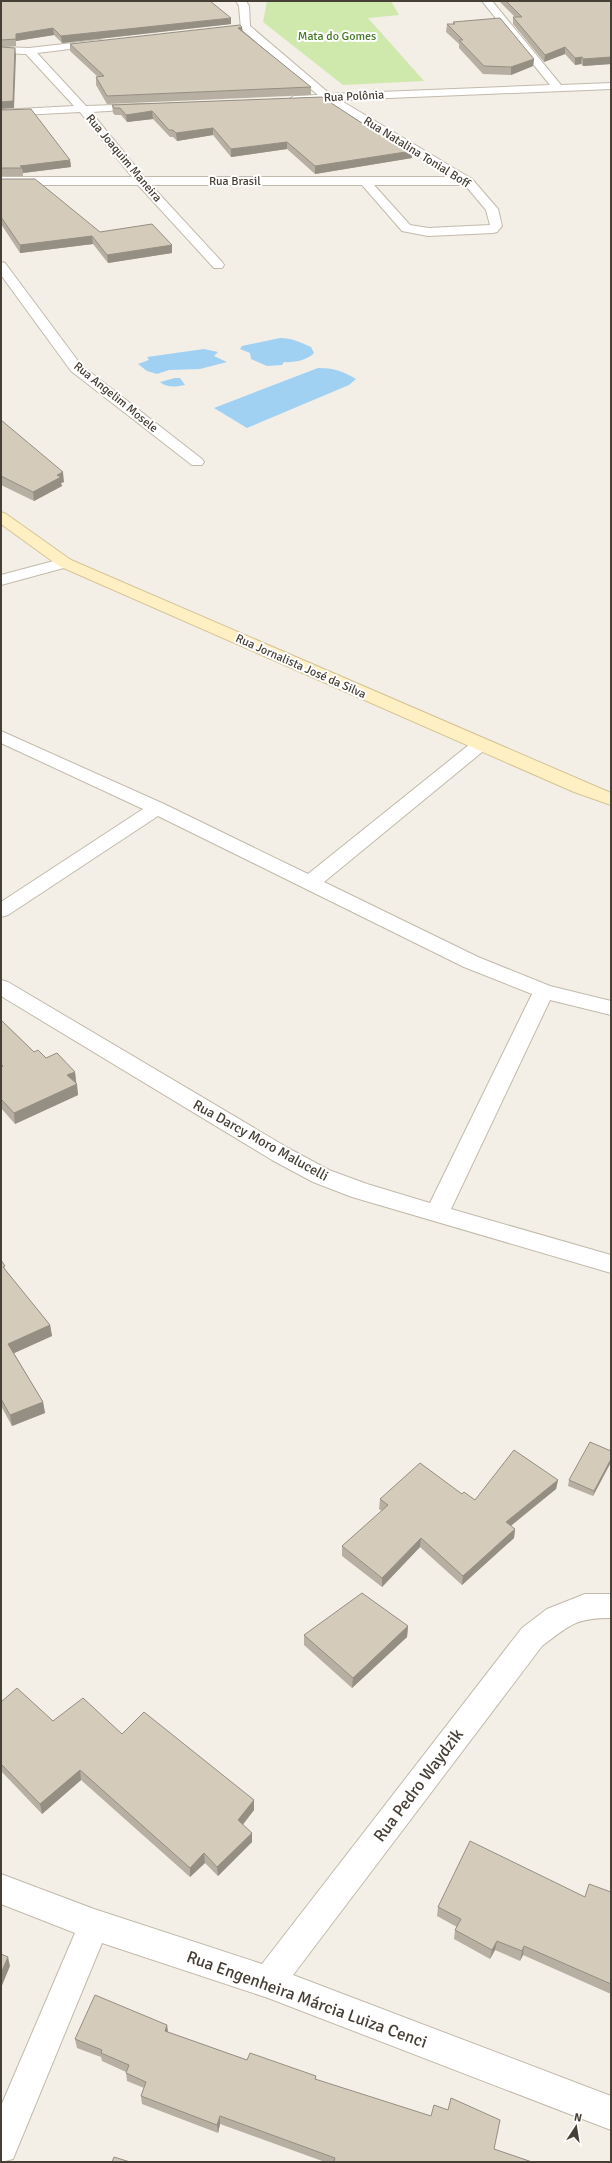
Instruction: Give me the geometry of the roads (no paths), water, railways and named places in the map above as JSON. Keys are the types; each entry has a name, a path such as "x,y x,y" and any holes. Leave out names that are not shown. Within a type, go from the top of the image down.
{"main road":[{"name":"Rua Jornalista José da Silva","path":"1,517 65,563 581,788 611,799"}],"street":[{"name":"Rua Natalina Tonial Boff","path":"241,1 244,6 242,27 328,98 468,181 492,209 496,226 493,229 428,232 406,228 365,181"},
{"path":"487,1 558,88"},
{"path":"1,50 29,51 106,42"},
{"name":"Rua Joaquim Maneira","path":"29,51 83,109 141,181 218,265"},
{"name":"Rua Polônia","path":"281,100 611,86"},
{"path":"1,114 154,105"},
{"name":"Rua Brasil","path":"1,181 468,181"},
{"name":"Rua Angelim Mosele","path":"1,266 76,368 196,462"},
{"path":"1,580 65,563"},
{"path":"1,736 157,808 309,884 471,962 544,991 611,1008"},
{"path":"309,884 481,744"},
{"path":"1,911 157,808"},
{"name":"Rua Darcy Moro Malucelli","path":"1,987 273,1150 321,1176 360,1191 611,1264"},
{"path":"437,1213 544,991"},
{"name":"Rua Pedro Waydzik","path":"268,1982 532,1637 556,1618 598,1606"},
{"name":"Rua Engenheira Márcia Luiza Cenci","path":"1,1889 94,1925 268,1982 611,2113"},
{"path":"1,2147 94,1925"}],"water":[{"path":"280,338 303,343 311,347 314,353 308,358 292,362 284,362 282,365 267,366 251,359 250,353 240,349 242,346"},
{"path":"204,349 218,352 214,356 227,362 200,369 169,370 157,374 147,371 138,364 149,360 147,357"},
{"path":"318,368 338,370 356,379 349,385 247,428 214,408"},
{"path":"180,378 185,385 172,386 160,382"}],"park label":[{"name":"Mata do Gomes","path":"337,36"}]}
